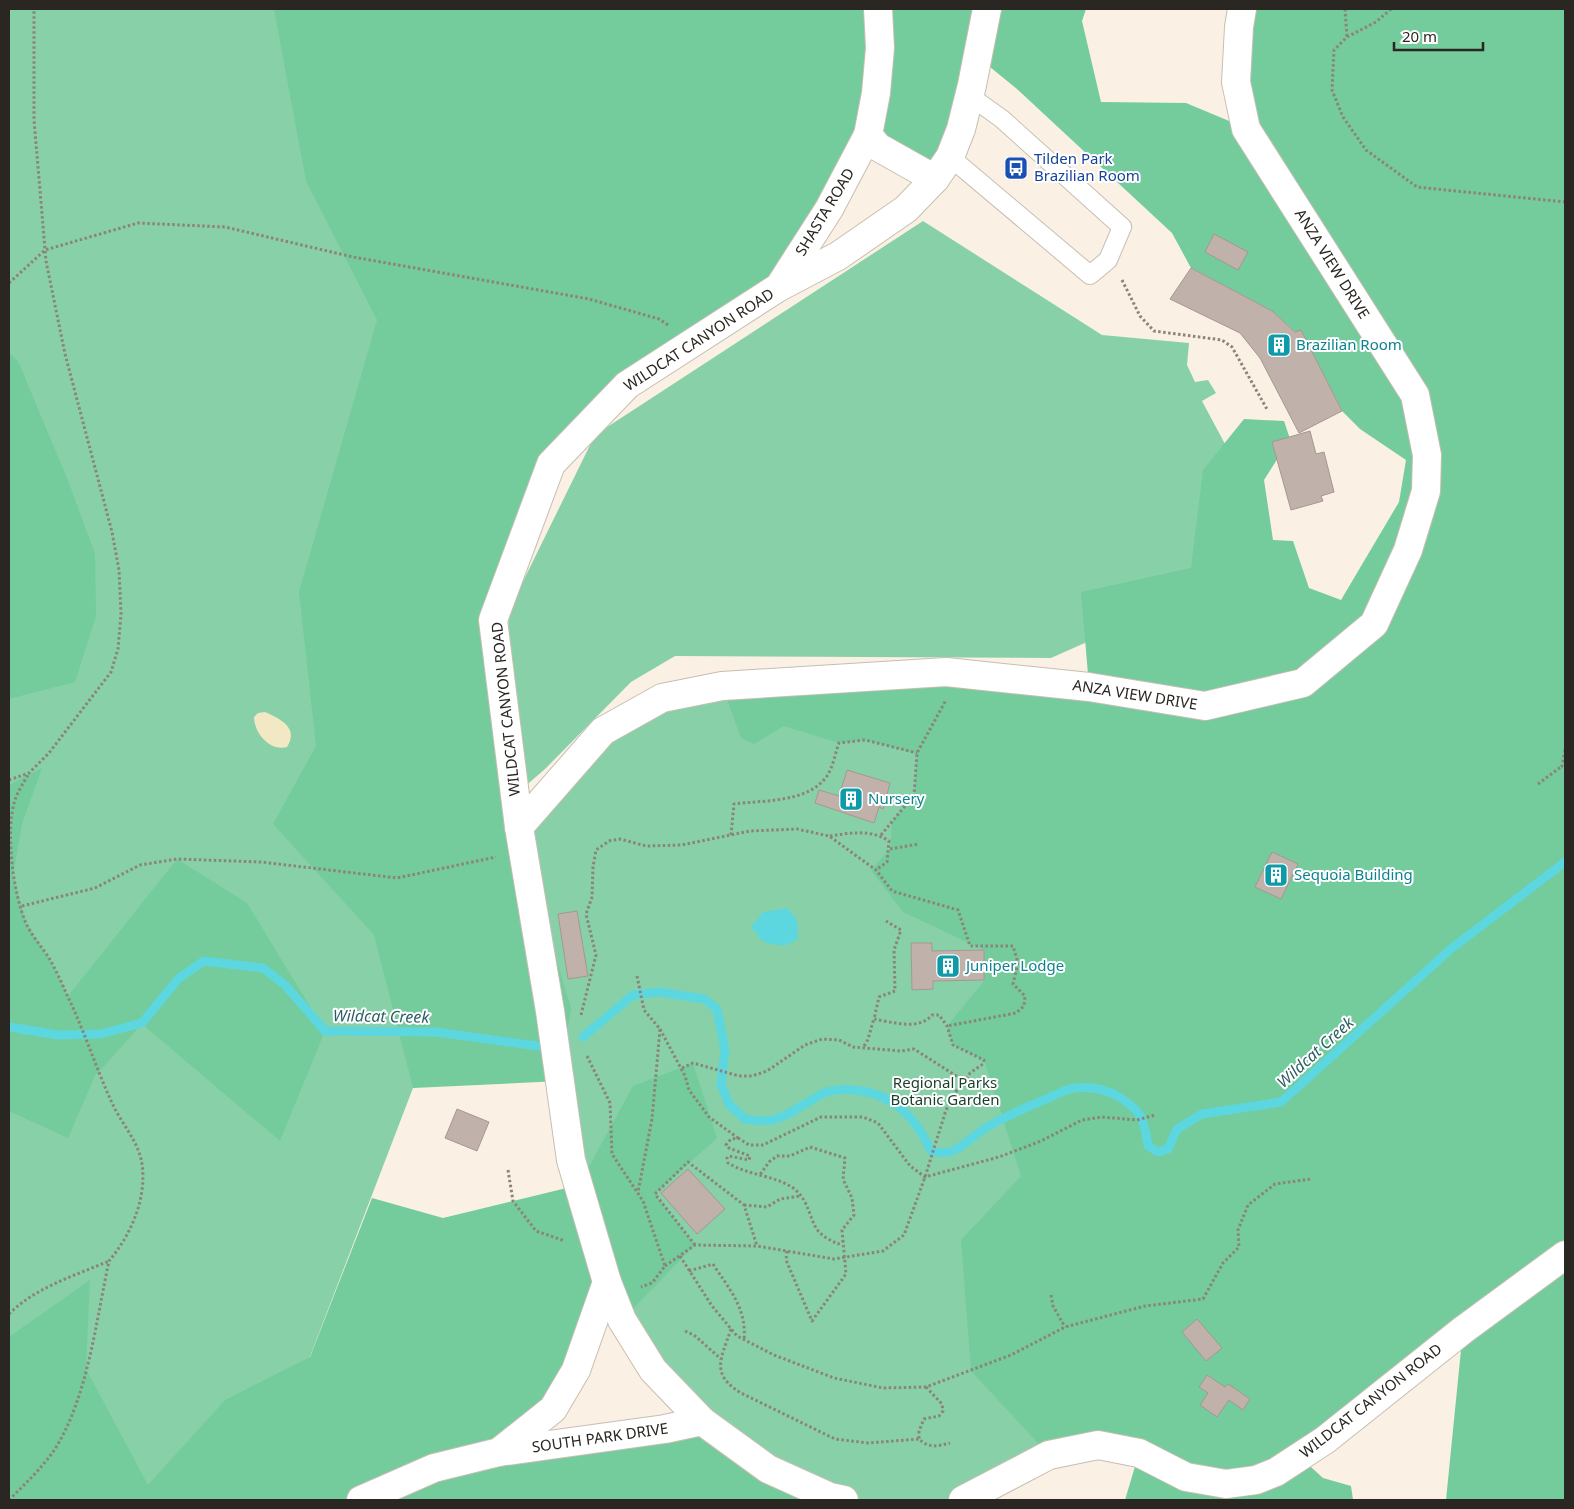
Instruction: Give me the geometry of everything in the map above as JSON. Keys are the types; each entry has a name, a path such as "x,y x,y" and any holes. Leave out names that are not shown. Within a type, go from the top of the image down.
{"street":[{"name":"SHASTA ROAD","path":"779,288 829,209 868,135 876,93 880,48 878,9"},
{"name":"WILDCAT CANYON ROAD","path":"844,1500 830,1497 768,1469 702,1421 653,1370 622,1320 610,1289 571,1160 550,1011 521,839 493,620 550,464 627,385 779,288 838,256 898,215 935,179 950,157 970,96 987,9"},
{"name":"ANZA VIEW DRIVE","path":"521,839 603,731 662,698 722,686 946,672 1089,687 1205,706 1303,683 1374,624 1408,550 1426,491 1427,455 1415,395 1246,129 1236,82 1239,27 1242,9"},
{"path":"868,135 878,147 935,179"},
{"name":"WILDCAT CANYON ROAD","path":"963,1500 1049,1455 1098,1445 1139,1453 1186,1477 1226,1484 1256,1480 1276,1472 1325,1440 1463,1330 1565,1255"},
{"name":"SOUTH PARK DRIVE","path":"499,1452 553,1409 576,1370 610,1289"},
{"name":"SOUTH PARK DRIVE","path":"362,1500 434,1468 499,1452 666,1429 702,1421"}],"lane":[{"path":"950,157 1090,275 1108,260 1122,227 1002,119 970,96"}],"path":[{"path":"9,1314 21,1302 38,1292 109,1261 118,1250 139,1204 143,1183 142,1162 134,1141 121,1122 98,1073 68,997 50,960 26,923 13,876 10,828 15,801 29,773 49,753 111,672 118,649 121,614 119,570 112,532 65,354 45,250 34,120 34,9"},
{"path":"1344,9 1346,37"},
{"path":"1391,9 1376,22 1346,37 1334,50 1332,90 1344,117 1366,150 1417,187 1565,202"},
{"path":"9,283 45,250 138,223 225,227 354,257 589,299 659,319 694,341"},
{"path":"1115,245 1124,287 1145,321 1154,331 1222,340 1232,347 1268,411"},
{"path":"881,836 914,795 917,753 950,693"},
{"path":"731,834 734,804 794,797 819,786 828,774 839,743 865,740 917,753"},
{"path":"1538,784 1564,766 1565,750"},
{"path":"9,780 29,773"},
{"path":"578,1023 596,955 586,914 592,897 593,867 596,850 609,841 620,839 646,846 672,845 731,834 797,828 829,836 861,832 890,840 887,862 876,870"},
{"path":"829,836 876,870 892,891 958,910 970,946 1013,946 1018,963 1013,984 1014,988 1025,996 1024,1006 1016,1014 947,1026"},
{"path":"22,906 94,888 140,865 177,859 261,862 397,878 521,839"},
{"path":"890,849 919,844"},
{"path":"864,1046 869,1039 870,1028 879,997 895,991 894,950 901,930 886,921"},
{"path":"637,976 644,1010 660,1029 682,1068 689,1090 709,1117 749,1145 763,1145 821,1117 863,1117 878,1123 910,1166 926,1177 975,1165 1041,1141 1082,1120 1102,1117 1137,1120 1154,1115"},
{"path":"610,1289 652,1283 665,1266 695,1245 757,1246 834,1259 883,1251 904,1236 926,1177 946,1110 957,1090 969,1081 967,1078 970,1073 983,1064 984,1060 953,1045 947,1026 939,1015 932,1015 927,1021 919,1023 899,1023 874,1019"},
{"path":"638,1193 652,1119 660,1029"},
{"path":"682,1068 693,1063 738,1076 752,1076 767,1072 805,1045 822,1039 839,1040 853,1047 864,1046 901,1051 914,1049 958,1077 967,1078"},
{"path":"586,1053 610,1102 612,1154 643,1201 665,1266"},
{"path":"738,1138 731,1139 726,1145 750,1156 750,1160 730,1156 727,1158 728,1163 741,1171 791,1186 807,1203 816,1228 824,1237 838,1244 842,1241"},
{"path":"760,1176 769,1162 777,1156 790,1156 810,1147 845,1158 843,1180 852,1198 854,1215 842,1230 846,1274 812,1321 786,1260 787,1251"},
{"path":"695,1245 655,1194 688,1162 744,1205 767,1207 780,1199 800,1196"},
{"path":"508,1170 513,1200 536,1231 562,1240"},
{"path":"680,1256 731,1329 744,1340 774,1355 834,1378 883,1388 926,1387 1011,1355 1065,1327 1145,1306 1203,1299 1223,1263 1239,1247 1238,1230 1248,1206 1275,1184 1310,1179"},
{"path":"744,1205 757,1246"},
{"path":"9,1500 38,1471 55,1448 72,1415 86,1369 109,1261"},
{"path":"689,1270 713,1264 740,1306 746,1324 744,1340"},
{"path":"1051,1295 1053,1306 1065,1327"},
{"path":"731,1329 721,1359 720,1373 727,1385 835,1439 868,1443 919,1439"},
{"path":"685,1332 694,1335 721,1359"},
{"path":"926,1387 942,1404 943,1411 939,1416 924,1419 919,1430 919,1439 925,1445 935,1447 950,1443"}],"green space":[{"path":"9,9 348,9 431,899 413,1088 255,1500 9,1500"},
{"path":"274,9 1086,9 1082,21 1101,102 1186,103 1246,128 1242,9 1565,9 1565,1500 1446,1500 1463,1330 1301,1458 1323,1478 1351,1486 1353,1500 1125,1500 1139,1453 1049,1455 971,1371 961,1240 1021,1176 984,1060 953,1045 947,1026 984,981 984,950 903,912 871,870 890,849 892,822 914,795 917,754 865,740 839,743 784,726 754,744 741,738 722,686 946,672 1089,686 1081,592 1191,568 1203,470 1244,419 1284,421 1290,439 1264,480 1273,540 1293,541 1309,588 1341,600 1399,502 1406,460 1360,429 1342,411 1301,330 1295,332 1272,311 1191,268 1172,233 1017,89 979,58 935,179 869,135 779,287 694,341 551,464 493,620 523,851 571,1008 560,1081 413,1088 374,935 273,824 316,746 299,592 377,320 306,181"},
{"path":"923,221 1102,335 1189,343 1187,365 1195,382 1208,380 1216,393 1202,401 1225,444 1242,573 1051,658 675,656 631,682 545,769 515,795 508,612 595,435"},
{"path":"9,353 18,361 69,483 95,554 96,616 75,682 9,699"},
{"name":"Regional Parks Botanic Garden","path":"946,672 1098,1445 963,1500 844,1500 702,1421 607,1282 519,827 603,731 662,698"},
{"path":"42,768 22,824 13,876 26,923 50,960 68,996 177,859 247,903 325,1031 280,1141 142,1024 95,1076 68,1138 9,1111 9,785"},
{"path":"693,1063 717,1138 655,1194 695,1245 622,1320 613,1296 576,1370 500,1451 702,1421 844,1500 9,1500 9,1337 90,1280 86,1369 148,1485 225,1400 310,1357 372,1198 443,1218 579,1185 633,1086"}],"sand":[{"path":"265,712 282,721 290,729 290,740 287,747 275,747 260,735 254,717 258,713"}],"water":[{"path":"787,908 797,920 798,939 784,946 763,942 751,927 763,912"}],"building":[{"path":"1214,234 1248,252 1238,270 1205,252"},
{"name":"Brazilian Room","path":"1191,268 1272,311 1295,332 1301,330 1342,411 1299,433 1260,358 1240,333 1170,299"},
{"path":"1310,431 1316,454 1324,452 1334,492 1321,496 1323,501 1291,510 1272,442"},
{"name":"Nursery","path":"847,770 890,783 883,809 879,807 874,823 815,803 819,790 839,796"},
{"name":"Sequoia Building","path":"1272,852 1298,864 1281,899 1255,887"},
{"path":"577,911 588,976 568,979 558,914"},
{"name":"Juniper Lodge","path":"911,943 932,943 932,951 984,950 984,980 933,981 933,989 912,990"},
{"path":"457,1109 489,1122 477,1151 445,1138"},
{"path":"688,1169 725,1209 697,1234 661,1193"},
{"path":"1197,1319 1222,1348 1206,1361 1182,1332"},
{"path":"1207,1375 1225,1387 1228,1384 1250,1399 1243,1410 1229,1400 1217,1417 1200,1405 1208,1393 1199,1387"}],"waterway":[{"name":"Wildcat Creek","path":"583,1037 633,995 659,992 704,999 717,1009 725,1050 721,1084 729,1104 745,1119 772,1120 793,1111 827,1092 845,1089 862,1091 896,1104 919,1129 931,1151 940,1153 961,1147 987,1127 1016,1112 1067,1090 1089,1088 1114,1094 1133,1107 1143,1122 1148,1146 1158,1152 1168,1149 1177,1129 1202,1114 1281,1102 1452,948 1565,862"},
{"name":"Wildcat Creek","path":"9,1027 58,1035 100,1034 142,1023 179,978 204,961 263,968 285,985 325,1031 436,1032 537,1046"}],"place":[{"name":"Tilden Park Brazilian Room","path":"1016,168"},
{"name":"Brazilian Room","path":"1279,345"},
{"name":"Nursery","path":"851,799"},
{"name":"Sequoia Building","path":"1276,875"},
{"name":"Juniper Lodge","path":"948,966"}]}
